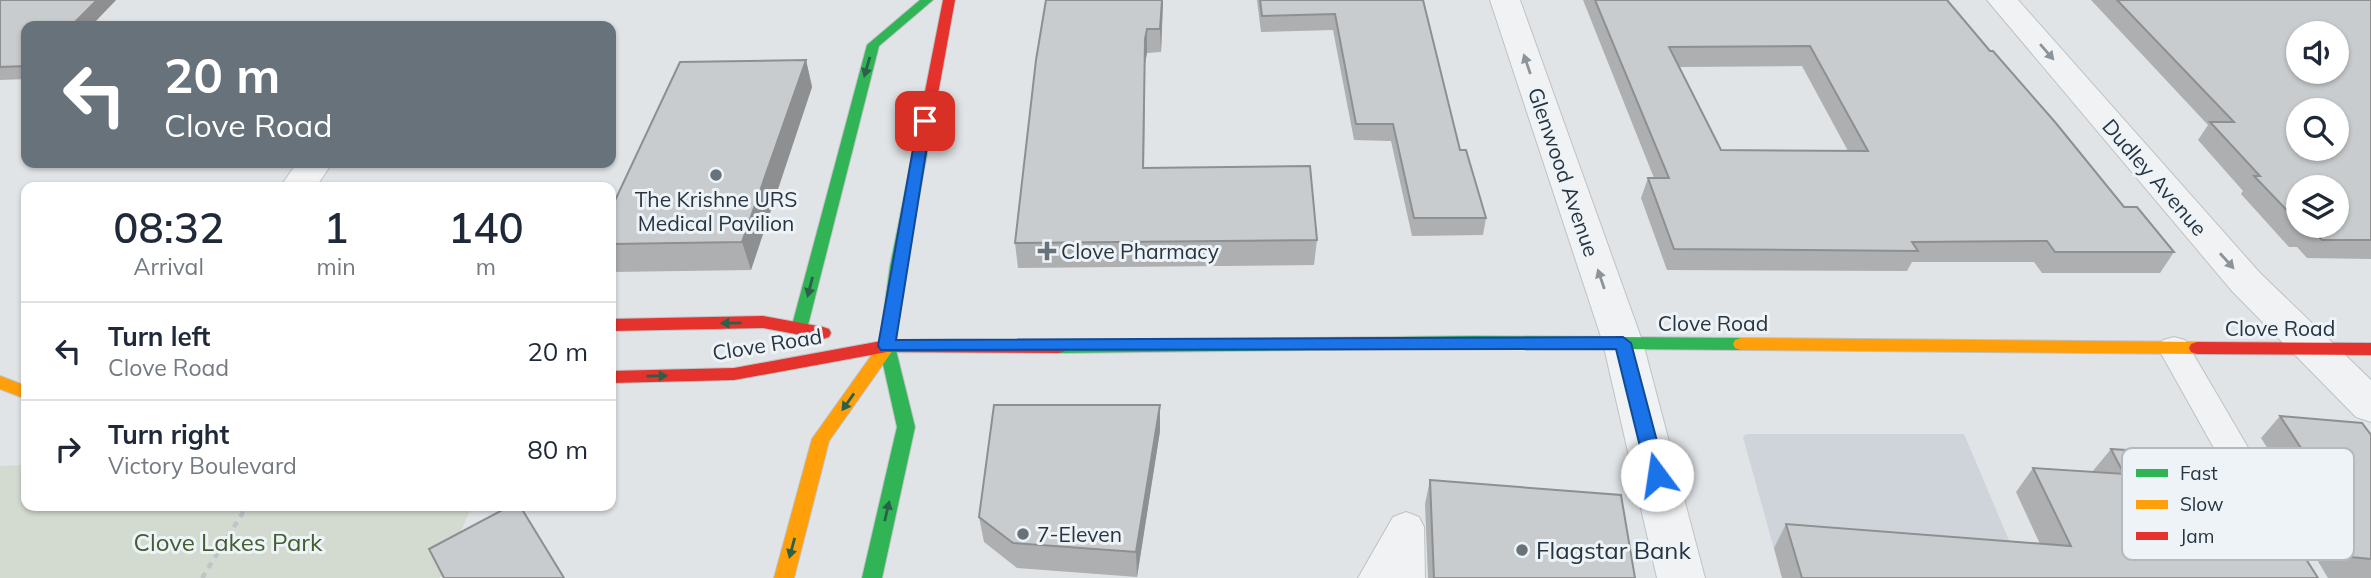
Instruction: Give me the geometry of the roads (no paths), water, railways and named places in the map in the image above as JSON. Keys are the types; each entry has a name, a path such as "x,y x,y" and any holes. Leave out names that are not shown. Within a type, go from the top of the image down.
{"main road":[{"path":"799,329 873,45 927,0"},
{"path":"872,578 906,427 887,346 898,266 949,0"},
{"name":"Clove Road","path":"616,326 763,322 887,346"},
{"name":"Clove Road","path":"616,377 734,374 887,346 1623,343 2371,349"},
{"path":"784,578 821,439 887,346"},
{"path":"0,382 21,391"}],"street":[{"name":"Glenwood Avenue","path":"1505,0 1623,343 1681,578"},
{"name":"Dudley Avenue","path":"2002,0 2223,256 2371,406"}],"lane":[{"path":"2174,348 2229,448"},
{"path":"1376,578 1406,527 1407,578"}],"place":[{"name":"The Krishne URS Medical Pavilion","path":"716,175"},
{"name":"Clove Pharmacy","path":"1047,251"},
{"name":"7-Eleven","path":"1023,534"},
{"name":"Flagstar Bank","path":"1522,550"}],"park label":[{"name":"Clove Lakes Park","path":"228,542"}]}
